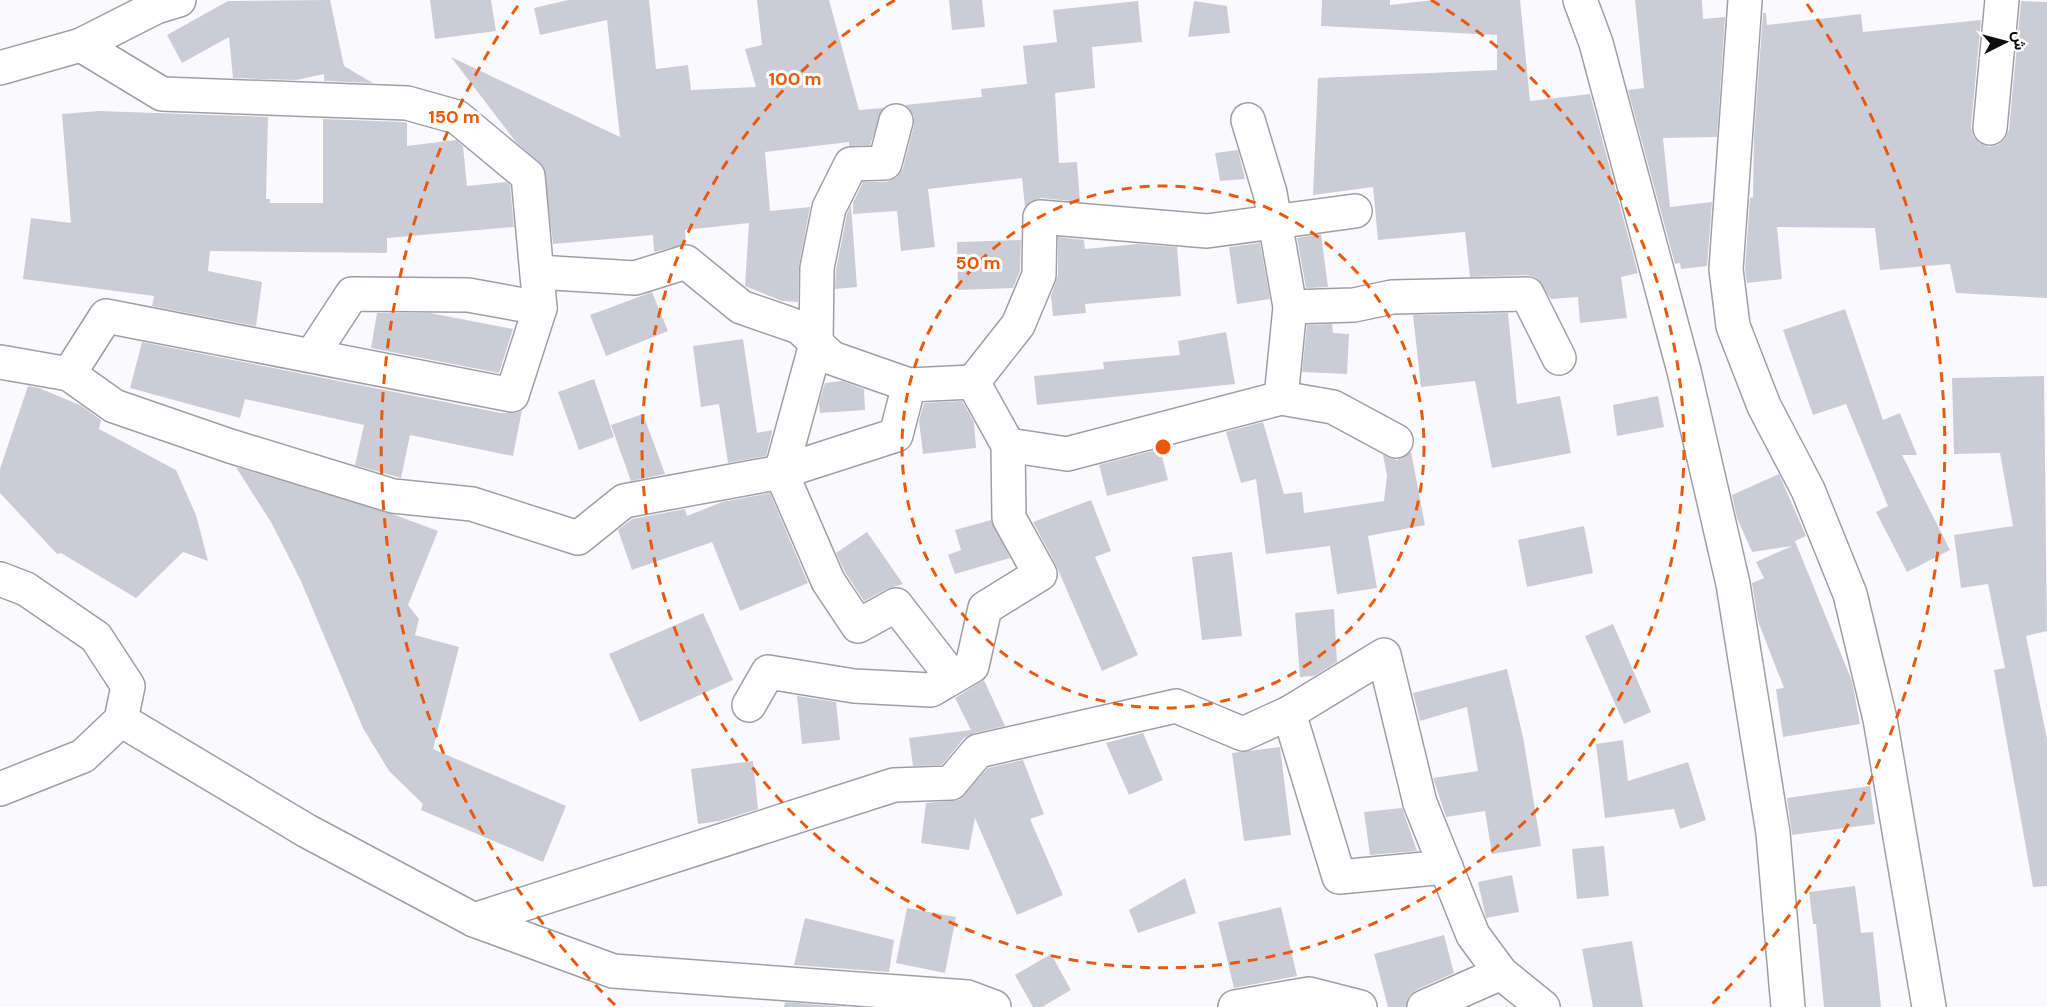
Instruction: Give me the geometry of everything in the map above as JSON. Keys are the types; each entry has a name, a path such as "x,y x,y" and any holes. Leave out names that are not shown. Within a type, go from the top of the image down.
{"street":[{"path":"0,68 81,45 156,7 179,0"},
{"path":"1580,0 1596,43 1684,371 1733,584 1773,833 1788,1007"},
{"path":"1745,0 1726,269 1733,326 1764,406 1808,490 1850,594 1880,719 1929,1007"},
{"path":"1990,128 2002,0"},
{"path":"69,374 106,316 512,395 540,308 528,176 458,117 407,103 162,94 81,45"},
{"path":"1248,120 1270,193 1290,307 1281,398"},
{"path":"896,121 885,163 851,164 829,208 817,268 816,344 782,472 828,581 858,626 896,604 952,677"},
{"path":"537,272 635,278 686,262 741,307 799,327 832,358 909,385 973,382 1018,325 1039,275 1040,217 1207,231 1275,220 1355,212"},
{"path":"312,355 352,294 468,295 540,308"},
{"path":"1290,307 1354,304 1392,297 1527,294 1559,357"},
{"path":"0,362 69,374 114,406 230,446 393,496 472,504 578,538 624,501 782,472 896,435 909,385"},
{"path":"749,705 768,672 855,686 931,690 972,666 985,608 1040,574 1009,518 1008,445 973,382"},
{"path":"1008,445 1067,454 1281,398 1333,407 1396,441"},
{"path":"0,579 26,589 96,637 128,686 122,720 83,756 0,789"},
{"path":"474,920 894,785 951,783 978,751 1176,706 1243,734 1289,713 1384,655 1420,803 1473,935 1501,973 1543,1007"},
{"path":"1289,713 1339,877 1446,867"},
{"path":"122,720 307,831 474,920 613,970 967,997 994,1007"},
{"path":"1424,1007 1501,973"},
{"path":"1235,1007 1309,994 1360,1007"}],"building":[{"path":"330,0 344,66 373,83 324,81 324,74 296,80 233,78 229,37 182,63 167,35 228,1"},
{"path":"430,0 491,0 496,31 435,39"},
{"path":"568,0 649,0 656,69 688,65 691,90 756,87 745,49 762,45 757,0 829,0 859,110 883,108 870,145 849,146 849,142 765,152 770,211 810,207 799,265 798,302 782,301 745,286 749,223 685,230 686,244 654,252 653,235 553,244 544,167 516,142 451,57 620,137 607,20 540,35 534,8"},
{"path":"949,0 982,0 985,27 952,30"},
{"path":"1322,0 1390,0 1390,5 1433,0 1520,0 1530,101 1590,94 1638,273 1621,277 1627,318 1580,323 1578,297 1551,299 1536,278 1527,275 1470,277 1465,232 1378,240 1373,187 1313,195 1318,78 1497,70 1497,35 1321,26"},
{"path":"1635,0 1702,0 1703,19 1725,17 1717,137 1663,138 1670,207 1712,202 1707,266 1681,269 1680,263 1675,264 1628,90 1644,88"},
{"path":"1138,1 1142,42 1092,47 1095,88 1055,93 1059,163 1077,162 1080,202 1041,198 1031,201 1025,207 1022,178 928,189 935,247 901,251 897,211 853,214 853,203 863,182 886,182 897,177 903,168 914,125 914,116 905,105 982,97 981,89 1027,84 1023,46 1057,42 1053,10"},
{"path":"1194,1 1227,6 1230,33 1188,37"},
{"path":"2021,1 2047,2 2047,298 1956,293 1950,264 1880,270 1875,228 1777,227 1782,279 1747,283 1745,269 1750,198 1753,197 1754,137 1763,13 1766,13 1767,25 1861,14 1863,32 1981,20 1971,127 1973,136 1979,143 1989,147 1998,145 2005,139 2009,130"},
{"path":"99,111 268,117 266,199 270,199 270,203 323,203 323,119 404,122 407,123 407,146 456,140 463,146 467,186 506,182 510,185 514,227 387,238 387,253 210,251 208,271 262,282 256,326 152,306 154,296 23,279 31,218 71,223 62,114"},
{"path":"1238,150 1245,179 1220,181 1215,153"},
{"path":"851,205 857,287 835,289 836,270 847,214"},
{"path":"1321,234 1328,287 1306,288 1297,238"},
{"path":"1058,237 1084,240 1085,249 1137,244 1177,247 1181,296 1085,304 1086,313 1053,316 1051,296 1058,276"},
{"path":"1021,240 1020,271 1013,288 958,290 957,242"},
{"path":"1260,243 1270,299 1237,304 1229,247"},
{"path":"652,292 668,331 606,356 590,315"},
{"path":"1845,309 1883,420 1900,413 1917,455 1902,455 1950,550 1907,572 1876,512 1888,506 1846,404 1813,415 1783,330"},
{"path":"377,313 430,313 513,329 499,373 371,348"},
{"path":"1508,313 1517,404 1560,396 1571,453 1492,468 1475,381 1421,387 1413,315"},
{"path":"1332,324 1333,333 1349,334 1347,374 1302,372 1307,325"},
{"path":"1226,332 1235,384 1037,405 1034,376 1104,369 1103,362 1180,355 1178,341"},
{"path":"743,339 757,433 772,430 772,433 766,456 728,463 719,404 701,407 693,346"},
{"path":"142,342 501,413 517,413 522,410 513,456 410,435 401,478 355,465 364,425 245,399 240,418 130,388"},
{"path":"2044,376 2047,631 2026,636 2047,739 2047,886 2033,887 1994,670 2005,668 1988,584 1961,588 1954,535 2013,526 2000,453 1954,454 1952,378"},
{"path":"594,379 614,437 579,450 558,392"},
{"path":"842,381 864,389 865,410 820,413 819,403 825,383"},
{"path":"28,386 39,388 82,406 101,420 99,429 176,470 196,515 208,561 183,552 136,598 61,553 57,554 0,493 0,469"},
{"path":"1658,396 1664,427 1617,436 1613,405"},
{"path":"962,401 974,422 976,448 923,454 919,421 924,403"},
{"path":"643,414 665,474 631,481 611,425"},
{"path":"1263,422 1284,494 1302,492 1304,513 1384,501 1387,476 1383,455 1397,460 1411,452 1425,525 1368,536 1377,588 1337,594 1330,546 1266,554 1256,479 1241,483 1226,432"},
{"path":"1160,449 1168,480 1107,496 1099,465"},
{"path":"236,467 395,515 438,531 408,605 419,619 415,635 459,647 433,749 566,806 543,862 421,810 423,804 389,771 363,728 300,579 272,524"},
{"path":"1779,474 1806,536 1795,541 1852,681 1860,724 1783,737 1776,689 1784,688 1758,621 1752,583 1764,578 1756,562 1792,546 1752,552 1737,518 1732,495"},
{"path":"770,493 808,583 740,611 712,542 632,570 618,530 632,519 685,509 687,516 722,502"},
{"path":"1091,500 1111,551 1095,557 1138,655 1102,671 1056,565 1033,522"},
{"path":"991,520 1010,558 955,574 948,555 961,550 955,530"},
{"path":"1584,526 1593,573 1527,587 1518,540"},
{"path":"867,532 903,584 887,589 864,601 836,553"},
{"path":"1232,552 1242,636 1202,640 1192,557"},
{"path":"1334,609 1337,662 1314,676 1300,677 1295,613"},
{"path":"703,613 733,680 640,722 609,654"},
{"path":"1613,624 1651,712 1624,724 1585,636"},
{"path":"1507,669 1523,737 1541,846 1492,854 1485,811 1446,817 1433,778 1478,771 1467,707 1420,721 1413,693"},
{"path":"984,680 1005,726 974,733 964,738 942,765 913,766 909,738 971,730 955,698"},
{"path":"797,696 836,702 840,740 802,744"},
{"path":"1143,733 1163,780 1129,795 1106,743"},
{"path":"1623,740 1628,781 1688,762 1706,820 1680,829 1674,809 1605,818 1596,744"},
{"path":"1280,747 1291,835 1244,841 1232,753"},
{"path":"1023,760 1044,814 1030,819 1063,895 1017,915 975,818 969,850 921,843 926,803 959,800 988,768"},
{"path":"753,761 758,809 720,821 698,824 691,769"},
{"path":"1870,786 1875,824 1792,835 1787,798"},
{"path":"1402,808 1417,851 1370,855 1364,812"},
{"path":"1604,846 1609,896 1577,899 1572,849"},
{"path":"1512,875 1519,912 1486,918 1478,882"},
{"path":"1185,878 1196,913 1138,933 1129,910"},
{"path":"1855,886 1861,933 1873,932 1881,1007 1824,1007 1816,924 1813,924 1809,892"},
{"path":"1281,907 1297,976 1234,988 1218,922"},
{"path":"907,908 956,917 945,973 896,963"},
{"path":"805,918 894,940 889,972 794,965"},
{"path":"1444,935 1454,973 1416,990 1409,996 1406,1007 1388,1007 1374,954"},
{"path":"1632,941 1643,1007 1593,1007 1582,949"},
{"path":"1051,954 1071,990 1042,1007 1033,1007 1015,975"},
{"path":"785,1002 847,1007 784,1007"}]}
